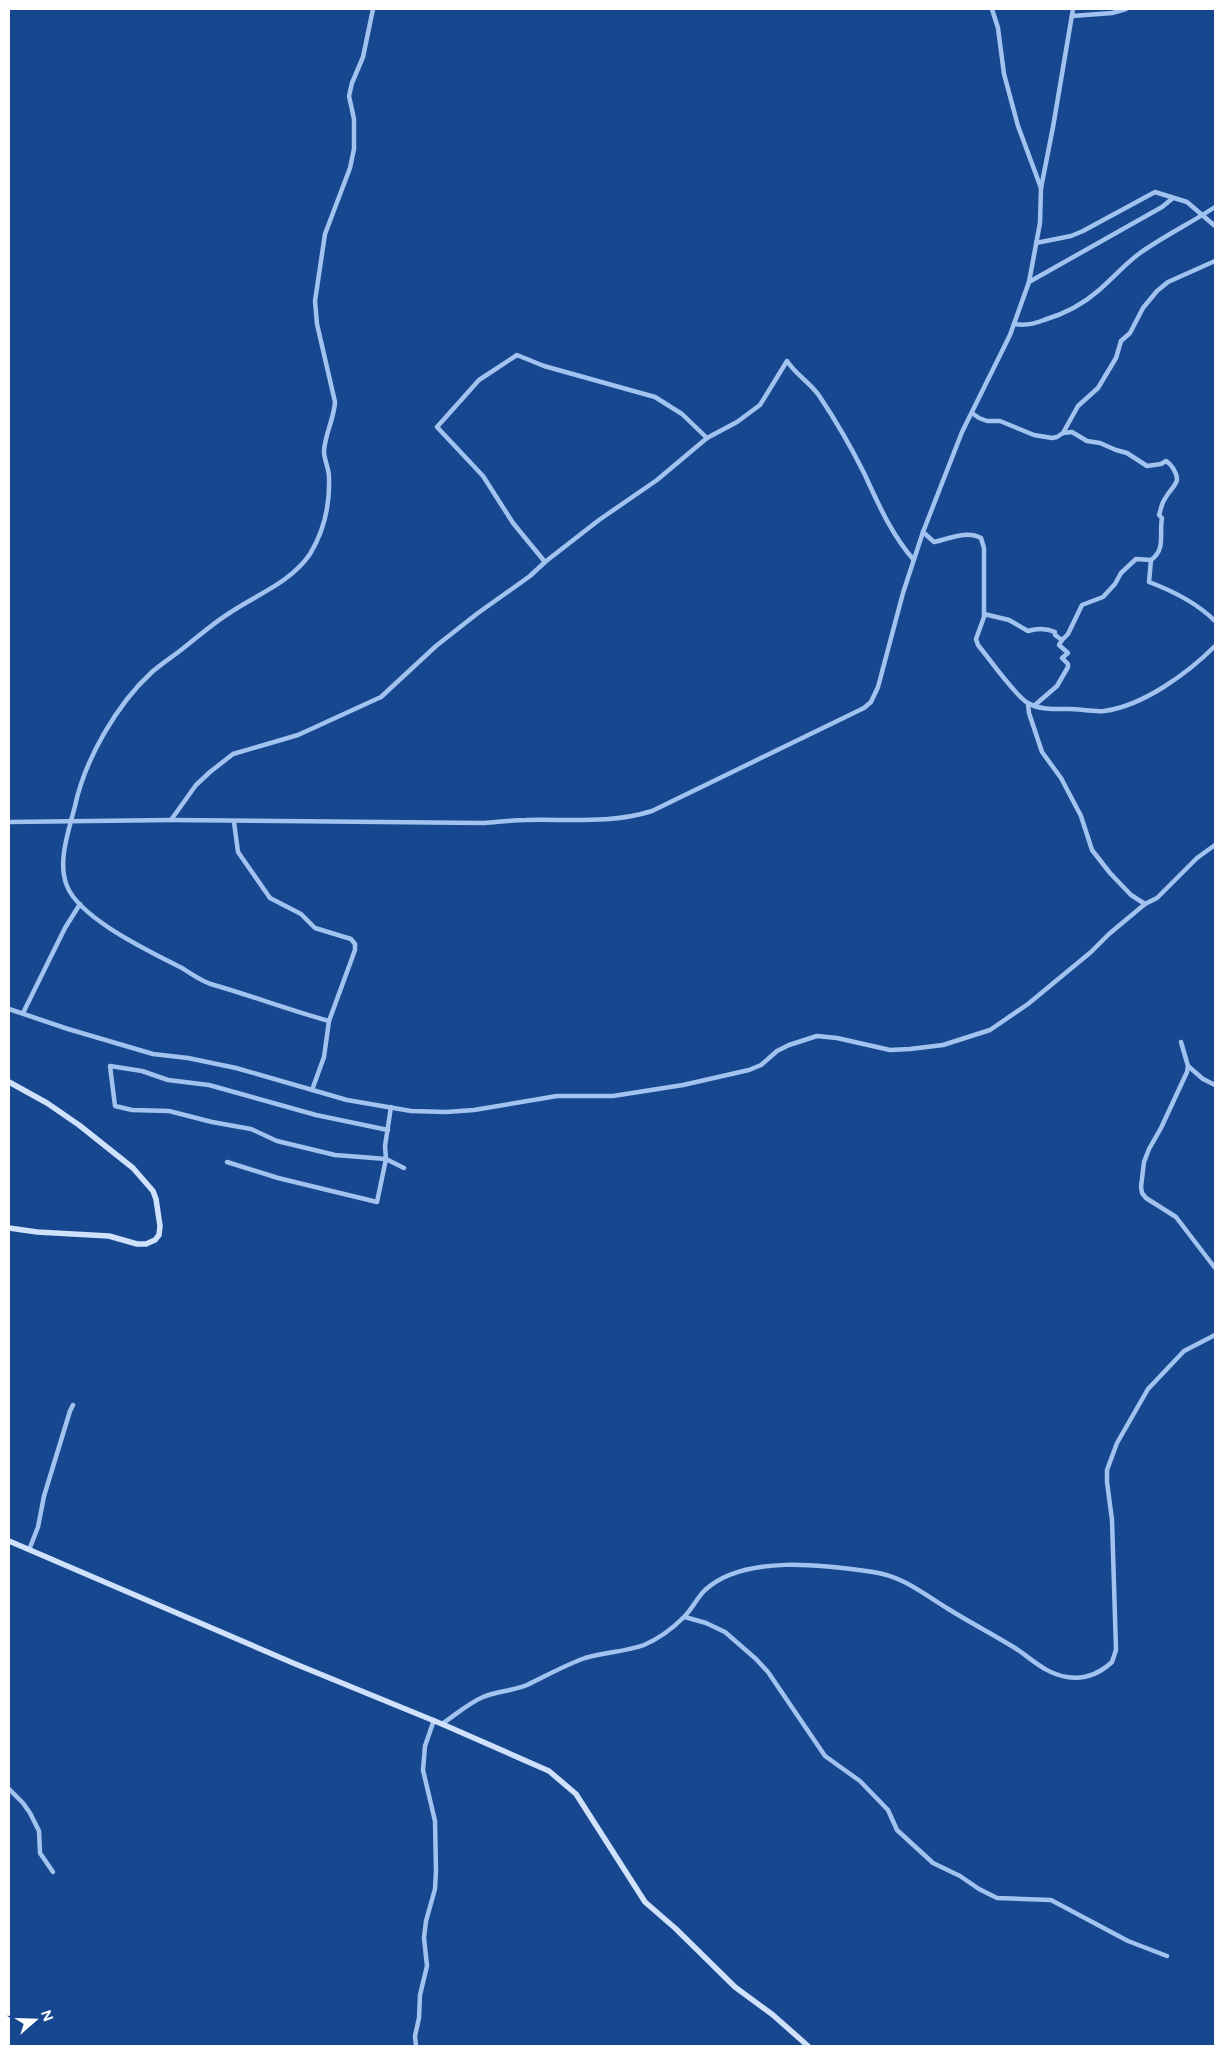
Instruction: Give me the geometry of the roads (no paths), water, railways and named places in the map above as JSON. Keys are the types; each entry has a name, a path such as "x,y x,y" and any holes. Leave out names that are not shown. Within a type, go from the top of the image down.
{"main road":[{"path":"9,1082 79,1125 133,1168 152,1191 157,1206 160,1226 159,1235 155,1240 146,1244 137,1244 109,1236 37,1232 9,1228"},
{"path":"9,1541 293,1663 434,1720 549,1771 576,1794 645,1902 675,1928 735,1987 773,2015 808,2046"}],"street":[{"path":"329,1021 262,1002 234,990 204,981 125,938 80,904 69,891 64,876 64,865 78,791 111,723 128,696 151,673 229,613 296,572 310,553 322,529 329,497 329,474 324,452 335,402 317,324 315,301 325,234 350,168 354,149 354,119 350,96 352,83 363,57 373,9"},
{"path":"992,9 998,28 1004,74 1018,126 1041,188"},
{"path":"9,822 171,820 484,823 525,820 578,821 633,817 652,811 738,768 777,752 817,729 855,713 871,702 878,687 922,532 972,413 1000,358 1029,282 1040,223 1041,188 1073,9"},
{"path":"1072,16 1112,14 1126,9"},
{"path":"1036,243 1071,236 1083,231 1149,193 1155,192 1186,202 1203,214 1215,226"},
{"path":"1029,282 1162,207 1173,198"},
{"path":"1014,324 1026,325 1040,322 1063,314 1077,306 1097,292 1138,255 1172,231 1215,206"},
{"path":"1063,433 1078,406 1098,388 1116,358 1122,341 1130,333 1143,308 1158,291 1168,282 1215,261"},
{"path":"544,562 513,523 483,476 437,427 484,376 511,358 519,355 544,366 655,397 682,414 708,438"},
{"path":"171,820 196,785 226,758 252,747 298,735 381,697 436,646 530,576 544,562 599,520 657,480 708,438 760,405 787,360 793,370 812,386 821,398 854,455 902,546 913,559"},
{"path":"972,413 979,418 1000,422 1034,435 1052,438 1063,433 1072,432 1087,441 1100,443 1116,450 1127,452 1147,466 1166,461 1171,464 1178,475 1177,485 1167,495 1159,515 1162,518 1159,554 1151,560 1136,559 1121,573 1115,584 1103,598 1082,605 1068,634 1059,645 1068,653 1062,658 1068,664 1068,667 1057,686 1034,705"},
{"path":"922,532 934,542 953,536 977,536 981,538 984,548 984,614 976,639 978,645 1015,691 1028,704 1052,709 1103,711 1114,708 1146,698 1156,692 1196,663 1215,646"},
{"path":"1151,560 1149,582 1177,593 1207,613 1215,621"},
{"path":"984,614 1009,620 1028,631 1039,628 1049,629 1055,632 1055,635 1062,640"},
{"path":"1028,704 1029,713 1042,752 1061,778 1081,816 1092,850 1110,873 1132,895 1145,904"},
{"path":"234,822 238,852 270,898 301,914 315,928 351,939 355,944 355,950 329,1021 324,1057 312,1090"},
{"path":"9,1009 138,1050 236,1068 347,1100 424,1112 493,1108 557,1096 613,1096 658,1090 749,1070 761,1065 777,1051 789,1045 817,1036 837,1038 890,1050 920,1048 962,1040 990,1030 1028,1004 1145,904 1157,898 1197,858 1215,845"},
{"path":"23,1013 65,928 80,904"},
{"path":"1182,1042 1188,1066 1161,1128 1148,1149 1144,1162 1141,1187 1142,1193 1146,1198 1176,1217 1215,1268"},
{"path":"388,1130 316,1115 210,1085 168,1080 142,1071 110,1066 115,1106 132,1110 169,1112 251,1129 277,1140 335,1155 386,1159 404,1168"},
{"path":"1188,1066 1203,1079 1215,1085"},
{"path":"227,1162 278,1178 377,1202 386,1159 385,1146 392,1107"},
{"path":"442,1724 481,1698 526,1685 585,1658 608,1651 634,1648 649,1642 684,1617 708,1588 723,1578 745,1570 771,1566 800,1565 871,1571 900,1580 912,1585 1015,1648 1044,1669 1058,1675 1078,1677 1099,1671 1112,1662 1116,1650 1112,1520 1106,1482 1107,1470 1117,1443 1148,1389 1184,1351 1215,1335"},
{"path":"29,1550 38,1527 39,1512 54,1460 73,1405"},
{"path":"684,1617 706,1623 726,1632 756,1659 768,1672 825,1756 860,1781 888,1810 898,1830 933,1863 960,1876 997,1898 1051,1900 1102,1926 1128,1942 1167,1956"},
{"path":"416,2046 414,2036 419,2018 420,1995 427,1966 424,1938 426,1921 435,1889 436,1871 435,1822 423,1770 425,1746 434,1720"},
{"path":"9,1789 24,1803 30,1813 39,1831 40,1853 54,1872"}]}
